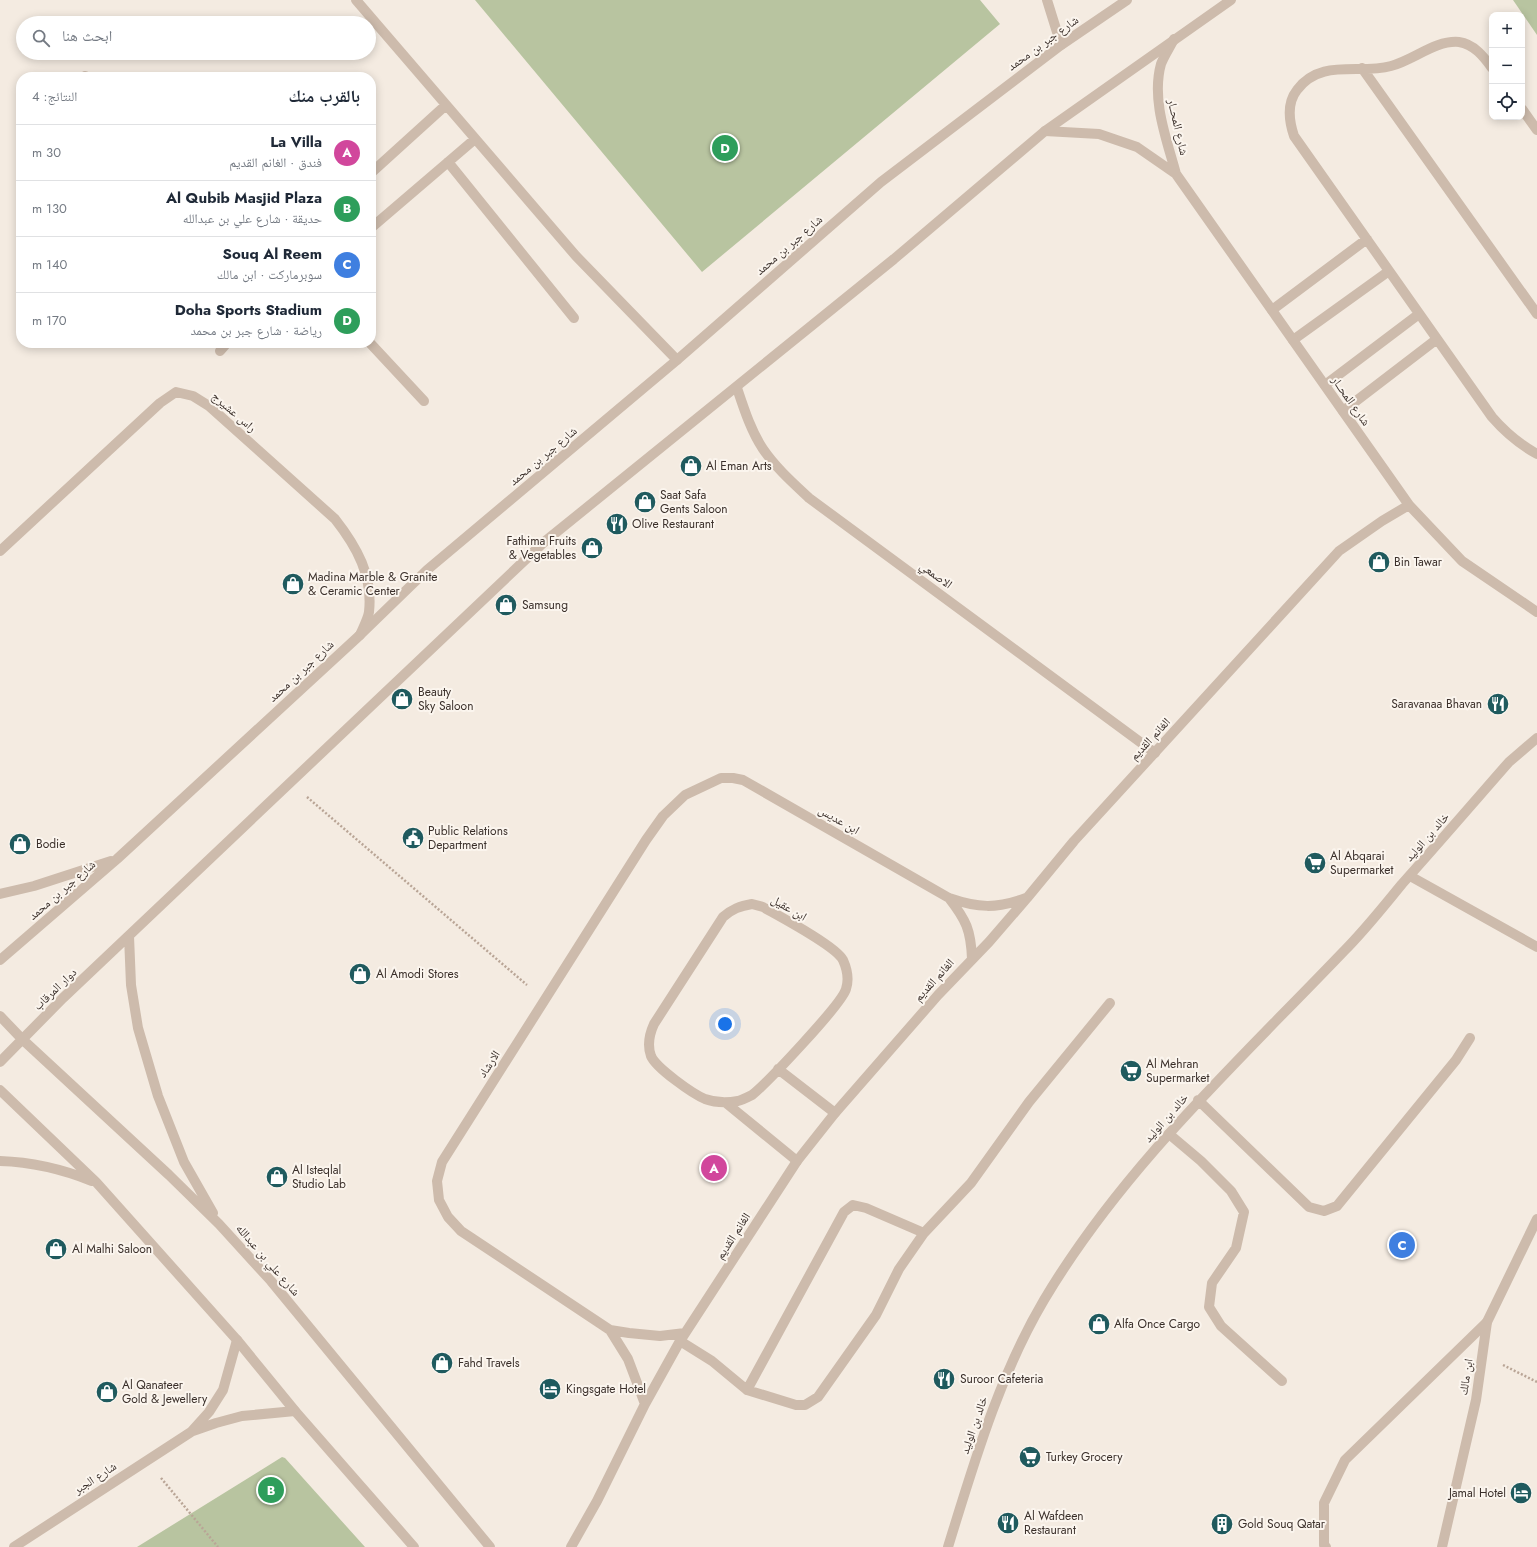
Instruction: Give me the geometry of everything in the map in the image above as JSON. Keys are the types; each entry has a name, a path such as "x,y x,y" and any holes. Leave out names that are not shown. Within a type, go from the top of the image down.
{"street":[{"path":"356,0 370,16"},
{"path":"1047,0 1061,45"},
{"name":"شارع جبر بن محمد","path":"0,960 117,859 360,635 427,570 677,360 881,182 1061,45 1127,0"},
{"path":"219,1224 184,1162 158,1096 137,1021 131,985 129,936 543,543 888,264 1045,131 1231,0"},
{"path":"376,23 576,256 677,360"},
{"name":"شارع المحــار","path":"1174,39 1161,64 1158,92 1161,115 1176,174 1409,505 1462,561 1537,612"},
{"path":"1489,64 1475,48 1461,42 1446,42 1401,64 1389,67 1331,70 1316,74 1303,82 1294,94 1289,108 1290,122 1294,136 1492,417 1506,433 1522,446 1537,454"},
{"path":"1362,68 1537,314"},
{"path":"376,168 446,105"},
{"path":"1525,113 1537,130"},
{"name":"شارع المحــار","path":"1045,131 1100,134 1137,148 1176,174"},
{"path":"376,224 475,139"},
{"path":"448,162 574,318"},
{"path":"1272,310 1367,239"},
{"path":"1293,340 1389,271"},
{"path":"1324,386 1419,314"},
{"path":"1342,411 1437,339"},
{"path":"375,348 424,401"},
{"name":"الاصمعي","path":"736,388 748,419 763,449 784,476 810,498 1155,753"},
{"name":"راس عشيرج","path":"0,551 160,403 176,392 193,396 209,406 335,519 351,540 363,563 369,588 369,613 360,635"},
{"name":"الغانم القديم","path":"571,1547 598,1501 645,1404 682,1337 797,1161 835,1113 938,995 989,942 1074,841 1339,551 1382,521 1409,505"},
{"name":"خالد بن الوليد","path":"948,1547 990,1417 1013,1359 1043,1301 1070,1259 1129,1180 1198,1100 1347,949 1509,762 1537,738"},
{"name":"ابن عديس","path":"712,782 721,778 743,780 949,898 968,904 988,906 1008,905 1027,898"},
{"name":"الارشاد","path":"610,1330 461,1231 448,1217 439,1200 437,1181 442,1162 646,840 663,816 685,795 712,782"},
{"path":"0,894 34,886 117,859"},
{"path":"1410,876 1537,947"},
{"name":"ابن عديس","path":"949,898 963,916 967,924 970,934 972,959"},
{"name":"ابن عقيل","path":"752,904 763,907 831,947 842,959 848,974 846,990 838,1004 751,1096 726,1103 715,1102 704,1098 658,1067 652,1057 649,1046 649,1035 654,1024 722,917 731,910 752,904"},
{"name":"دوار المرقاب","path":"0,1062 63,998 129,936"},
{"path":"610,1330 682,1337 747,1390 796,1405 805,1405 818,1397 876,1315 899,1269 924,1233 971,1182 1029,1102 1110,1003"},
{"name":"شارع علي بن عبدالله","path":"0,1016 22,1039 170,1175 219,1224 271,1282 490,1547"},
{"path":"1198,1100 1309,1207 1324,1211 1337,1206 1456,1060 1470,1038"},
{"path":"778,1069 835,1113"},
{"path":"0,1090 96,1182 237,1340 295,1411 414,1547"},
{"path":"726,1103 797,1161"},
{"path":"1169,1134 1201,1161 1231,1191 1244,1212 1236,1248 1212,1283 1209,1307 1221,1326 1282,1381"},
{"path":"0,1161 42,1165 69,1172 96,1182"},
{"path":"747,1390 844,1212 854,1205 866,1208 924,1233"},
{"name":"ابن مالك","path":"1442,1547 1476,1400 1487,1322 1537,1219"},
{"path":"1326,1547 1324,1545 1324,1503 1345,1460 1487,1322"},
{"path":"610,1330 628,1359 645,1404"},
{"name":"شارع الجبر","path":"191,1432 209,1412 223,1390 237,1340"},
{"name":"شارع الجبر","path":"14,1547 191,1432 242,1416 295,1411"}],"path":[{"path":"290,782 545,1001"},
{"path":"1483,1355 1537,1382"},
{"path":"146,1461 218,1547"}],"green space":[{"path":"475,0 980,0 1000,24 702,272"},
{"path":"1513,0 1537,0 1537,35 1525,18 1525,12 1521,12"},
{"path":"282,1457 285,1458 365,1547 137,1547"}],"place":[{"name":"Doha Sports Stadium","path":"725,148"},
{"name":"Al Eman Arts","path":"691,466"},
{"name":"Saat Safa Gents Saloon","path":"645,502"},
{"name":"Olive Restaurant","path":"617,524"},
{"name":"Fathima Fruits & Vegetables","path":"592,548"},
{"name":"Bin Tawar","path":"1379,562"},
{"name":"Madina Marble & Granite & Ceramic Center","path":"293,584"},
{"name":"Samsung","path":"506,605"},
{"name":"Beauty Sky Saloon","path":"402,699"},
{"name":"Saravanaa Bhavan","path":"1498,704"},
{"name":"Public Relations Department","path":"413,838"},
{"name":"Bodie","path":"20,844"},
{"name":"Al Abqarai Supermarket","path":"1315,863"},
{"name":"Al Amodi Stores","path":"360,974"},
{"name":"Al Mehran Supermarket","path":"1131,1071"},
{"name":"La Villa","path":"714,1168"},
{"name":"Al Isteqlal Studio Lab","path":"277,1177"},
{"name":"Souq Al Reem","path":"1402,1245"},
{"name":"Al Malhi Saloon","path":"56,1249"},
{"name":"Alfa Once Cargo","path":"1099,1324"},
{"name":"Fahd Travels","path":"442,1363"},
{"name":"Suroor Cafeteria","path":"944,1379"},
{"name":"Kingsgate Hotel","path":"550,1389"},
{"name":"Al Qanateer Gold & Jewellery","path":"107,1392"},
{"name":"Turkey Grocery","path":"1030,1457"},
{"name":"Al Qubib Masjid Plaza","path":"271,1490"},
{"name":"Jamal Hotel","path":"1521,1493"},
{"name":"Al Wafdeen Restaurant","path":"1008,1523"},
{"name":"Gold Souq Qatar","path":"1222,1524"}]}
